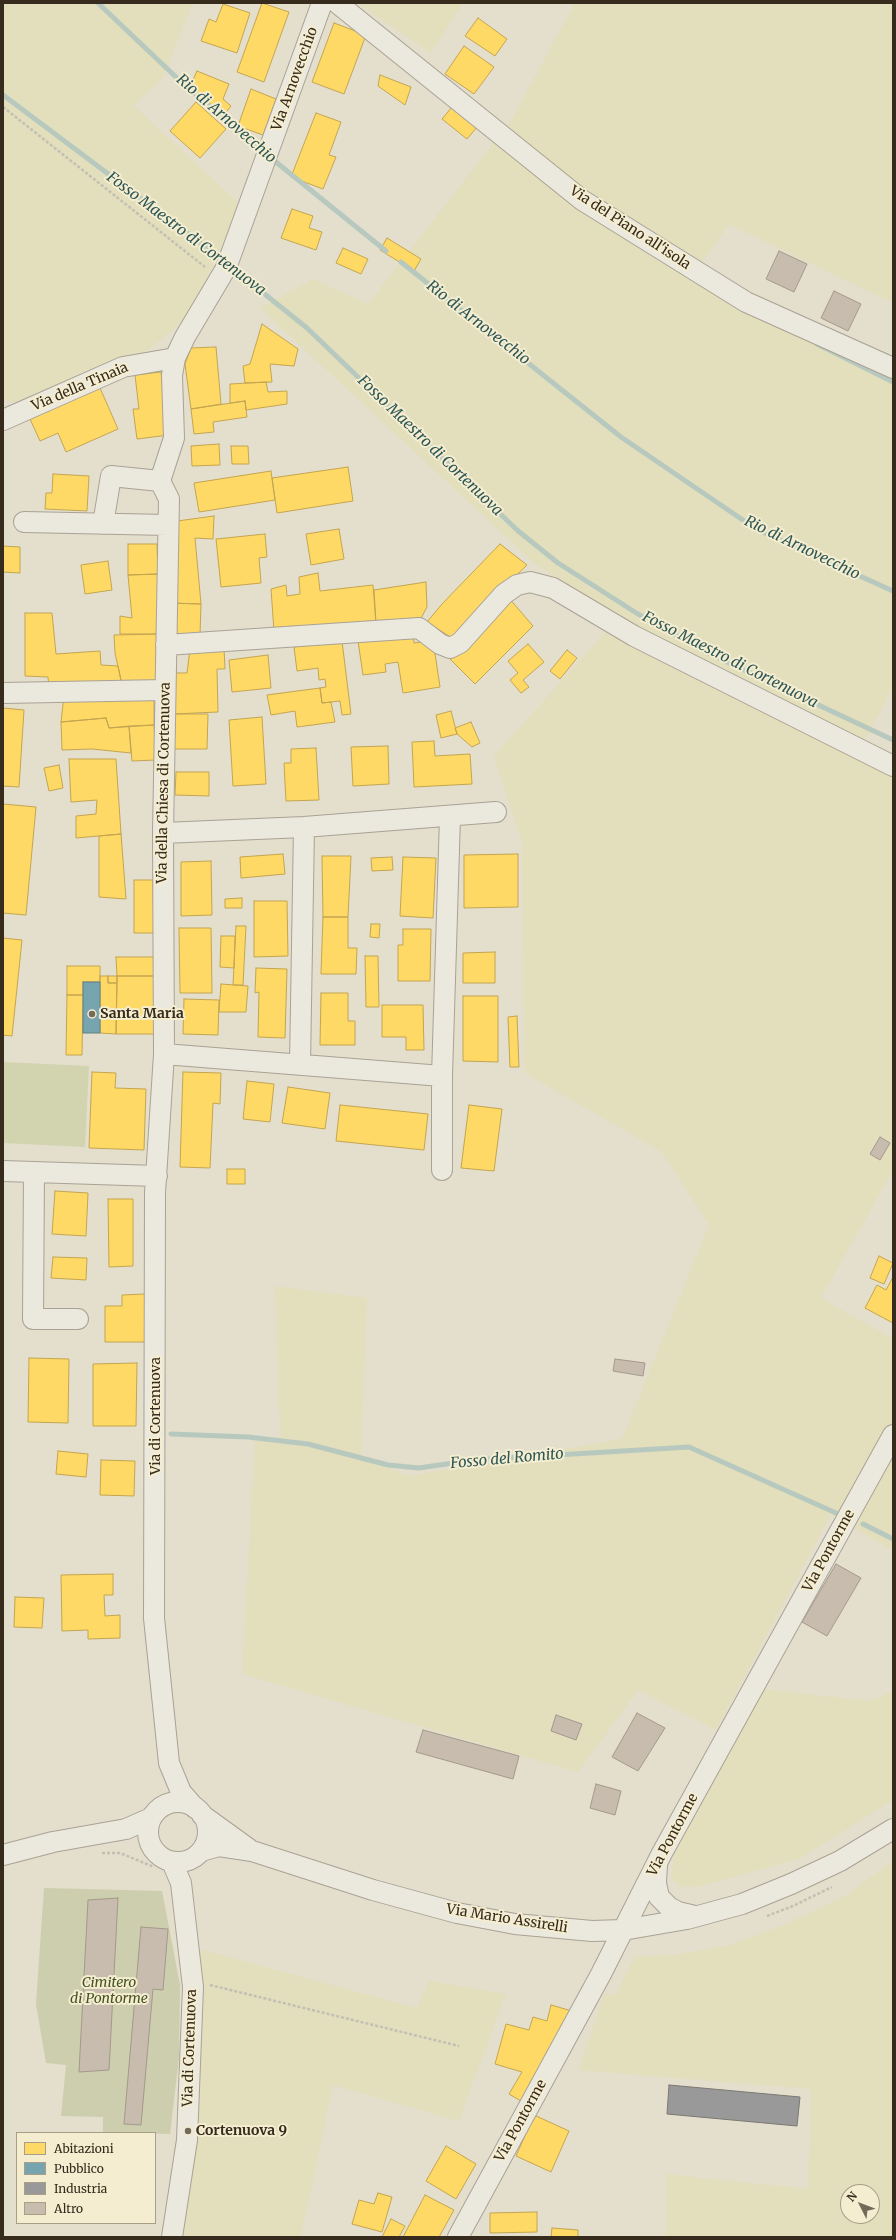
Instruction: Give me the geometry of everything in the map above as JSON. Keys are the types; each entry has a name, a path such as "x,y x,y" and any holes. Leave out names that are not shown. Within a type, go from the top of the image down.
{"street":[{"name":"Via Arnovecchio","path":"225,267 322,3"},
{"name":"Via del Piano all'isola","path":"337,3 582,200 746,302 893,368"},
{"path":"103,524 112,476 160,481 174,438 172,375 175,358 185,337 225,267"},
{"name":"Via della Tinaia","path":"3,420 123,367 175,358"},
{"name":"Via della Chiesa di Cortenuova","path":"160,481 168,499 163,833 163,1061"},
{"path":"24,522 168,525"},
{"path":"166,645 419,628 440,644 450,648 460,642 504,594 517,585 530,582 553,588 634,636 893,766"},
{"path":"3,693 165,690"},
{"path":"163,833 304,827 450,817 496,812"},
{"path":"442,1170 442,1076 450,817"},
{"path":"300,1064 304,827"},
{"path":"163,1061 300,1064 442,1076"},
{"name":"Via di Cortenuova","path":"163,1061 156,1176 154,1618 169,1763 181,1792 199,1812 208,1832 206,1840 188,1857 181,1883 192,1980 187,2140 172,2237"},
{"path":"3,1171 156,1176"},
{"path":"34,1172 33,1319 78,1319"},
{"name":"Via Pontorme","path":"458,2237 623,1930 658,1861 893,1435"},
{"name":"Via di Cortenuova","path":"151,1846 148,1836 154,1814 162,1799 169,1763"},
{"path":"3,1856 53,1842 126,1829 154,1814 166,1804 176,1802 186,1804 199,1812 252,1851"},
{"name":"Via Mario Assirelli","path":"252,1851 373,1890 457,1913 515,1924 564,1930 623,1930 699,1916 742,1904 792,1884 840,1861 893,1829"},
{"path":"98,1834 151,1846 156,1853 188,1857 219,1846 252,1851"},
{"path":"658,1861 656,1884 659,1897 669,1907 678,1912 699,1916"}],"path":[{"path":"3,107 225,267"},
{"path":"192,1980 459,2046"}],"shaded area":[{"path":"3,3 193,3 162,80 133,105 241,205 188,317 126,368 10,403 3,398"},
{"path":"357,3 463,3 431,53"},
{"path":"575,3 893,3 893,303 729,224 690,280 893,383 893,687 861,748 893,762 893,1170 821,1298 893,1339 893,1551 831,1514 716,1730 638,1690 578,1772 242,1674 255,1440 280,1438 275,1286 367,1298 361,1456 408,1476 622,1439 709,1225 662,1152 525,1073 522,843 494,756 616,620 533,562 260,308 313,279 368,304 510,122"},
{"path":"762,1689 870,1701 893,1691 893,1800 799,1859 697,1887 681,1887 671,1878 675,1849"},
{"path":"893,1861 893,2234 890,2237 666,2237 666,2174 808,2189 811,2089 579,2070 605,1992 615,1996 635,1956 674,1955 726,1946 786,1924 845,1896"},
{"path":"188,1946 417,2008 429,1981 506,1994 459,2121 333,2085 301,2237 178,2237"}],"green space":[{"path":"3,1062 89,1066 85,1147 3,1143"},
{"name":"Cimitero di Pontorme","path":"44,1888 162,1891 180,1985 179,2057 170,2134 156,2134 156,2132 103,2132 103,2117 61,2116 66,2065 46,2063 36,2004"}],"building: Abitazioni":[{"path":"262,3 289,12 264,82 237,72"},
{"path":"223,4 250,13 237,53 201,41 209,19 216,22"},
{"path":"478,18 507,39 495,56 465,36"},
{"path":"334,23 366,35 344,94 312,82"},
{"path":"464,46 494,67 474,94 445,74"},
{"path":"197,71 229,84 223,99 231,106 224,115 190,87"},
{"path":"380,75 411,87 405,105 378,86"},
{"path":"251,89 276,99 263,135 238,126"},
{"path":"196,102 226,129 200,158 170,131"},
{"path":"452,107 477,127 467,139 442,119"},
{"path":"316,113 341,122 329,155 336,157 323,189 291,177"},
{"path":"292,209 313,216 309,228 322,232 316,250 281,238"},
{"path":"387,238 421,259 414,271 380,250"},
{"path":"343,248 368,259 361,274 336,263"},
{"path":"262,324 298,349 294,366 270,364 272,382 245,383 243,366 250,364"},
{"path":"216,347 221,404 191,409 185,364 191,348"},
{"path":"161,372 169,435 137,439 133,409 139,409 135,375"},
{"path":"266,382 268,392 287,391 287,404 246,410 245,401 230,403 230,384"},
{"path":"100,388 118,429 66,452 58,433 40,441 30,419"},
{"path":"245,401 247,417 213,422 214,432 194,434 191,409"},
{"path":"219,444 220,465 192,466 191,446"},
{"path":"231,446 248,446 249,464 232,464"},
{"path":"348,467 353,501 277,513 272,478"},
{"path":"271,471 275,500 199,512 194,483"},
{"path":"53,474 89,476 87,511 45,509 46,493 52,493"},
{"path":"214,516 213,539 195,538 201,604 169,603 170,522"},
{"path":"339,529 344,559 311,565 306,534"},
{"path":"265,534 267,557 259,558 261,583 221,587 216,539"},
{"path":"128,544 157,544 158,574 128,575"},
{"path":"500,544 527,565 452,638 427,622 442,604"},
{"path":"3,546 20,547 20,573 3,572"},
{"path":"108,561 112,590 85,594 81,565"},
{"path":"318,573 320,591 373,585 376,624 274,631 271,589 286,585 287,596 300,594 299,577"},
{"path":"158,574 160,634 120,634 120,616 132,618 128,575"},
{"path":"426,582 427,607 420,620 376,624 374,590"},
{"path":"508,597 533,626 475,684 450,659"},
{"path":"169,603 201,604 200,635 168,634"},
{"path":"25,613 52,613 56,654 100,651 101,665 118,666 122,685 49,688 48,677 25,676"},
{"path":"413,633 414,643 433,640 440,687 403,693 398,662 385,664 386,672 363,675 358,641"},
{"path":"160,634 158,688 122,685 115,653 114,635"},
{"path":"342,641 351,714 342,715 340,701 322,703 320,688 326,687 325,679 319,680 318,668 297,671 294,647"},
{"path":"528,644 544,662 523,680 529,687 521,693 510,680 518,673 508,661"},
{"path":"224,648 225,669 217,669 218,712 173,714 168,673 187,673 190,649"},
{"path":"567,650 577,658 560,679 550,671"},
{"path":"268,655 271,688 232,692 229,660"},
{"path":"320,688 322,703 331,702 335,722 297,727 295,711 271,715 267,695"},
{"path":"154,692 154,725 109,728 106,718 61,722 64,695"},
{"path":"3,708 24,710 19,787 3,786"},
{"path":"451,711 457,734 441,738 436,715"},
{"path":"173,714 208,714 207,749 173,749"},
{"path":"262,717 266,784 233,786 229,720"},
{"path":"106,718 109,728 129,726 131,753 92,749 62,750 61,722"},
{"path":"471,722 480,743 472,747 457,734 455,728"},
{"path":"154,725 156,760 132,761 129,726"},
{"path":"434,741 435,756 470,754 472,784 414,787 412,742"},
{"path":"388,746 389,784 353,786 351,747"},
{"path":"316,748 319,800 286,801 284,763 291,763 291,749"},
{"path":"69,759 116,759 121,834 76,838 76,816 96,814 97,800 71,802"},
{"path":"59,765 63,788 49,791 44,768"},
{"path":"176,772 209,772 209,796 175,795"},
{"path":"3,804 36,807 26,915 3,913"},
{"path":"121,834 126,899 99,897 99,836"},
{"path":"283,854 285,874 241,878 240,857"},
{"path":"518,854 518,907 464,908 464,855"},
{"path":"322,856 351,856 348,917 323,917"},
{"path":"392,857 393,870 372,871 371,858"},
{"path":"403,857 436,858 433,918 400,916"},
{"path":"211,861 212,915 181,916 181,862"},
{"path":"134,880 153,880 154,933 134,933"},
{"path":"242,898 242,908 225,908 225,899"},
{"path":"254,901 287,901 288,956 254,957"},
{"path":"323,917 348,917 348,948 357,948 356,974 321,974"},
{"path":"371,924 380,924 379,938 370,937"},
{"path":"236,926 246,926 243,985 233,985"},
{"path":"179,928 211,928 212,993 180,993"},
{"path":"403,929 431,929 430,981 398,981 398,945 403,945"},
{"path":"221,936 235,936 234,968 220,967"},
{"path":"3,938 22,940 12,1036 3,1035"},
{"path":"495,952 495,983 463,983 463,953"},
{"path":"365,956 378,956 379,1007 366,1007"},
{"path":"116,957 155,957 154,976 117,976"},
{"path":"67,966 100,966 100,982 83,982 83,995 67,995"},
{"path":"256,968 287,969 285,1038 258,1037 259,992 255,993"},
{"path":"100,976 108,976 108,983 117,983 116,1034 100,1033"},
{"path":"108,976 117,976 117,983 108,983"},
{"path":"117,976 154,976 154,1034 116,1034"},
{"path":"221,984 248,986 246,1012 219,1012"},
{"path":"321,993 348,993 348,1021 355,1021 355,1045 320,1045"},
{"path":"67,995 83,995 82,1055 66,1055"},
{"path":"463,996 498,996 498,1062 463,1061"},
{"path":"184,999 219,1000 218,1035 183,1034"},
{"path":"382,1005 423,1005 424,1050 406,1050 406,1037 382,1037"},
{"path":"517,1016 519,1067 510,1067 508,1017"},
{"path":"92,1072 116,1073 115,1088 146,1089 144,1150 89,1148"},
{"path":"183,1072 221,1073 220,1104 213,1103 210,1168 180,1167"},
{"path":"247,1081 274,1084 270,1122 243,1119"},
{"path":"288,1087 330,1093 325,1129 282,1123"},
{"path":"340,1105 428,1114 424,1150 336,1141"},
{"path":"469,1105 502,1109 494,1171 461,1168"},
{"path":"227,1169 245,1169 245,1184 227,1184"},
{"path":"55,1191 88,1193 86,1236 52,1234"},
{"path":"108,1199 133,1199 133,1266 109,1267"},
{"path":"879,1256 893,1263 884,1284 870,1278"},
{"path":"53,1257 87,1258 86,1280 51,1278"},
{"path":"893,1277 893,1323 865,1308 877,1285 886,1290"},
{"path":"145,1294 145,1342 105,1342 105,1306 122,1306 122,1295"},
{"path":"29,1358 69,1359 68,1423 28,1422"},
{"path":"137,1363 136,1426 93,1426 93,1364"},
{"path":"58,1451 88,1454 86,1477 56,1474"},
{"path":"101,1460 135,1461 134,1496 100,1495"},
{"path":"113,1574 113,1595 104,1595 105,1616 120,1615 120,1638 88,1639 88,1630 62,1631 61,1575"},
{"path":"15,1597 44,1598 42,1628 14,1627"},
{"path":"551,2005 572,2011 521,2101 509,2094 522,2072 495,2064 506,2024 529,2030 533,2017 547,2021"},
{"path":"534,2115 569,2131 551,2172 516,2156"},
{"path":"446,2146 476,2164 456,2199 426,2181"},
{"path":"378,2193 392,2197 382,2232 352,2224 359,2200 374,2204"},
{"path":"425,2195 454,2210 439,2237 403,2237"},
{"path":"537,2212 537,2232 490,2233 490,2213"},
{"path":"391,2219 405,2226 399,2237 382,2237"},
{"path":"552,2228 578,2230 578,2237 551,2237"}],"building: Pubblico":[{"name":"Santa Maria","path":"83,982 100,982 100,1033 83,1033"}],"building: Industria":[{"path":"669,2085 800,2097 797,2126 667,2114"}],"building: Altro":[{"path":"779,251 807,264 794,292 766,279"},
{"path":"834,291 861,304 848,331 821,318"},
{"path":"880,1137 890,1143 880,1160 870,1154"},
{"path":"615,1359 645,1363 643,1376 613,1371"},
{"path":"836,1564 861,1578 827,1636 802,1622"},
{"path":"637,1713 665,1728 638,1771 612,1757"},
{"path":"556,1715 582,1724 576,1740 551,1731"},
{"path":"423,1730 519,1756 513,1779 416,1752"},
{"path":"596,1784 621,1791 615,1815 590,1808"},
{"path":"118,1898 109,2070 79,2072 88,1900"},
{"path":"141,1927 168,1929 163,1990 153,1989 141,2125 124,2124"}],"waterway":[{"name":"Rio di Arnovecchio","path":"98,3 178,79 263,152"},
{"name":"Fosso Maestro di Cortenuova","path":"3,95 223,260"},
{"name":"Rio di Arnovecchio","path":"271,158 386,251"},
{"name":"Rio di Arnovecchio","path":"401,262 621,437 756,529 893,591"},
{"name":"Fosso Maestro di Cortenuova","path":"231,267 307,328 517,530 558,563 638,614 712,655 893,740"},
{"path":"817,344 893,382"},
{"name":"Fosso del Romito","path":"171,1434 248,1437 308,1444 388,1465 419,1468 474,1460 689,1447 836,1513"},
{"path":"863,1524 893,1539"}],"place":[{"name":"Santa Maria","path":"92,1014"},
{"name":"Cortenuova 9","path":"188,2131"}]}
